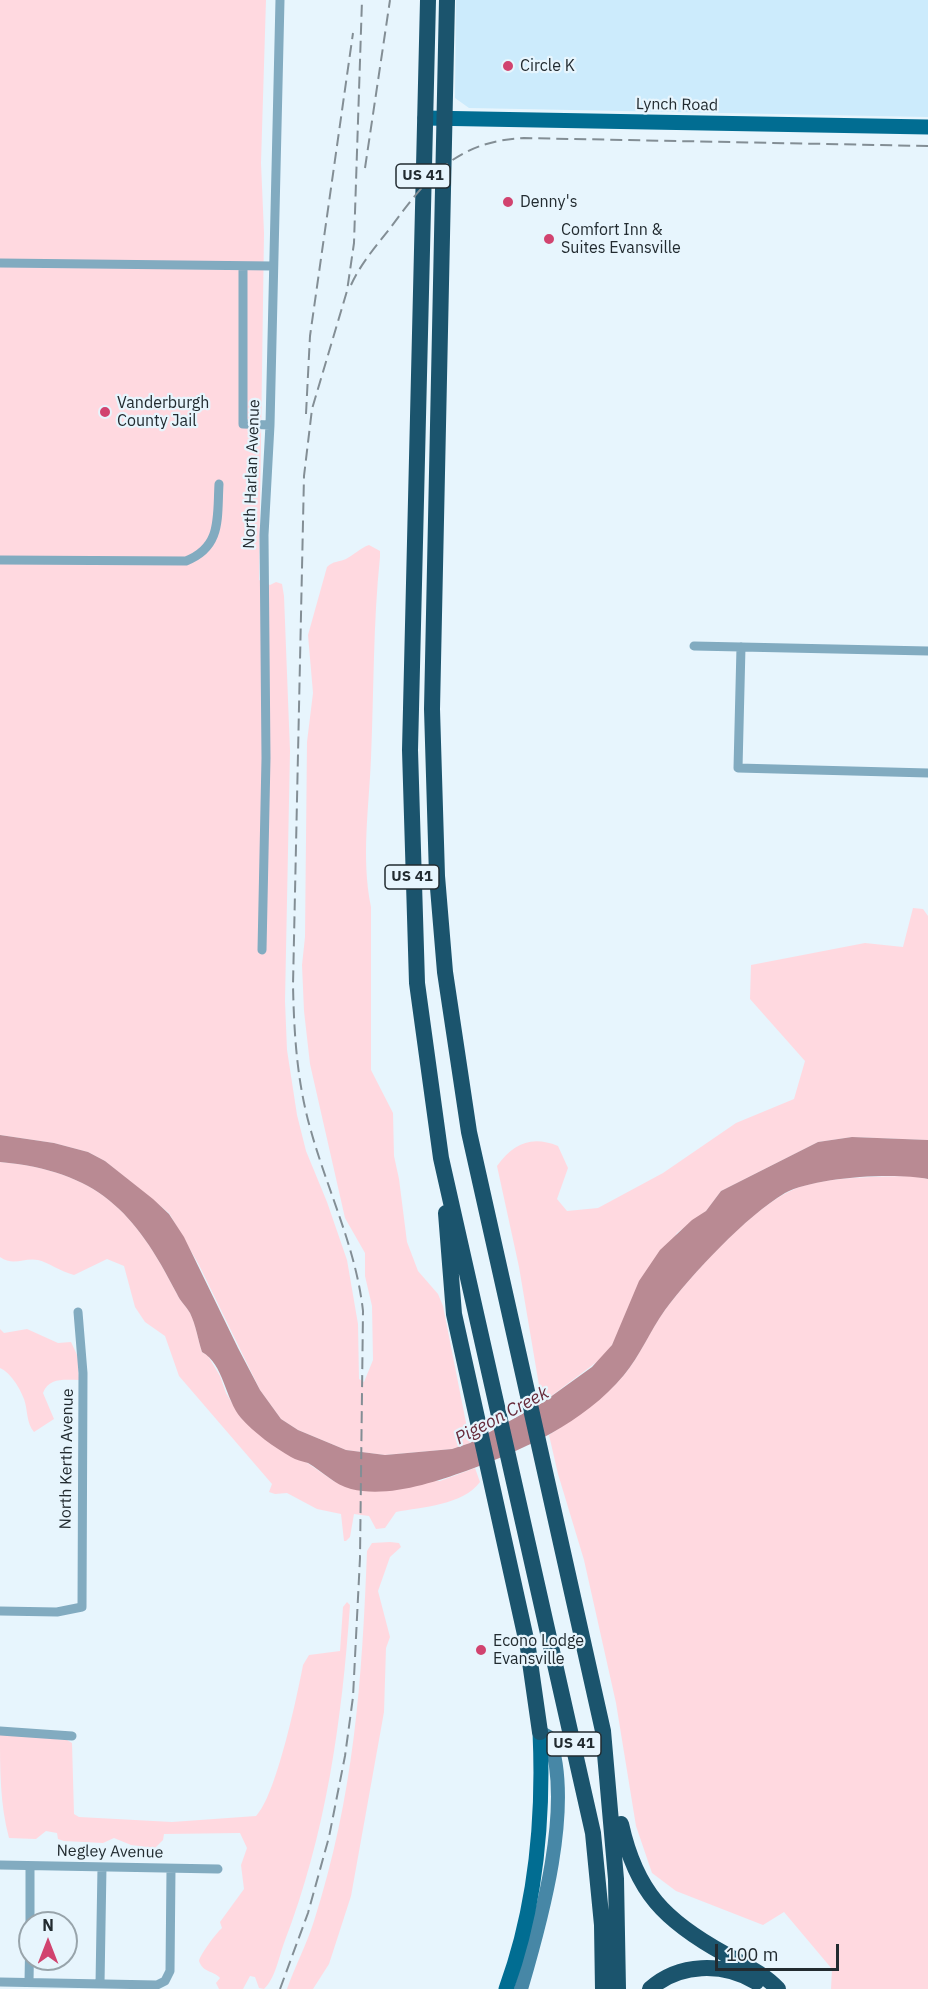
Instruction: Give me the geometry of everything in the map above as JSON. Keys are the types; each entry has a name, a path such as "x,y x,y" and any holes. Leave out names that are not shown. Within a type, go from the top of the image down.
{"highway":[{"name":"US 41","path":"428,0 410,750 417,983 441,1158 592,1833 602,1925 603,1989"},
{"name":"US 41","path":"447,0 432,709 435,847 446,972 461,1084 481,1186 594,1683 609,1772 617,1888 618,1989"},
{"path":"441,1158 454,1314 528,1648 540,1732"},
{"path":"609,1772 631,1861 640,1882 658,1907 690,1934 753,1968 778,1989"},
{"path":"650,1989 674,1974 703,1968 741,1974 764,1989"}],"main road":[{"name":"Lynch Road","path":"425,118 928,127"},
{"path":"506,1989 536,1866 541,1801 540,1732"}],"street":[{"name":"North Harlan Avenue","path":"262,950 266,758 264,535 270,424 280,0"},
{"path":"0,263 273,266"},
{"path":"243,266 243,424 270,424"},
{"path":"0,560 186,561 201,555 217,530 219,484"},
{"path":"694,646 928,651"},
{"path":"741,647 738,768 928,773"},
{"name":"North Kerth Avenue","path":"0,1611 57,1612 81,1606 84,1373 78,1312"},
{"path":"0,1731 72,1736"},
{"path":"521,1989 546,1893 556,1813 557,1786 553,1751 549,1737 540,1732"},
{"name":"Negley Avenue","path":"0,1865 218,1869"},
{"path":"30,1866 30,1911"},
{"path":"100,1984 102,1867"},
{"path":"0,1982 157,1985 166,1978 170,1971 171,1869"},
{"path":"29,1971 29,1982"}],"shaded area":[{"path":"0,0 266,0 261,163 264,233 259,580 270,585 276,582 282,584 284,596 290,751 285,1001 287,1050 297,1115 306,1151 347,1260 358,1324 359,1379 364,1382 373,1360 372,1306 365,1276 365,1253 345,1218 310,1064 302,965 305,937 307,742 313,693 308,635 327,567 369,545 380,551 366,833 366,870 371,907 371,1070 393,1113 394,1156 407,1242 418,1271 438,1294 443,1306 470,1443 452,1449 385,1455 346,1450 298,1430 281,1419 260,1390 199,1265 169,1213 105,1161 88,1152 54,1143 0,1135"},
{"path":"456,0 928,0 928,117 469,108 455,98"},
{"path":"913,908 923,909 928,916 928,1140 852,1137 818,1142 721,1191 706,1211 677,1233 626,1317 612,1345 602,1358 542,1403 519,1267 497,1166 509,1152 523,1144 539,1141 558,1146 568,1168 557,1199 567,1211 598,1208 663,1173 736,1123 794,1099 805,1061 750,999 751,965 865,943 903,947"},
{"path":"0,1135 54,1143 88,1152 105,1161 153,1199 169,1214 184,1237 260,1390 281,1419 298,1430 346,1450 385,1455 452,1449 470,1443 542,1403 592,1367 612,1345 639,1281 660,1250 692,1220 706,1211 721,1191 818,1142 852,1137 928,1140 928,1179 896,1176 855,1177 815,1183 785,1193 754,1216 705,1263 665,1310 624,1375 608,1392 571,1421 509,1454 453,1476 409,1488 379,1492 345,1487 308,1463 297,1460 278,1449 246,1423 231,1401 220,1373 202,1352 190,1313 178,1297 145,1240 128,1218 109,1200 88,1186 63,1175 34,1167 0,1162"},
{"path":"0,1162 34,1167 63,1175 88,1186 109,1200 128,1218 145,1240 178,1297 190,1313 202,1352 208,1356 220,1376 226,1393 241,1418 282,1451 306,1462 335,1482 440,1481 475,1468 480,1482 473,1490 453,1500 396,1512 385,1528 376,1529 369,1516 354,1514 350,1537 346,1541 344,1541 341,1514 317,1509 287,1493 269,1492 272,1484 179,1376 165,1336 145,1322 135,1307 124,1266 107,1259 74,1275 38,1260 14,1262 0,1257"},
{"path":"912,1176 928,1179 928,1989 831,1989 832,1969 784,1912 763,1925 676,1891 652,1873 636,1826 616,1703 584,1560 558,1474 549,1435 589,1408 616,1384 630,1368 660,1318 677,1295 728,1239 767,1205 803,1186 830,1180"},
{"path":"0,1329 4,1333 27,1329 58,1343 71,1342 78,1357 79,1380 58,1380 49,1384 43,1393 54,1419 34,1432 20,1390 11,1377 0,1368"},
{"path":"372,1543 399,1543 401,1547 390,1557 378,1591 390,1637 386,1648 384,1712 351,1896 329,1964 313,1989 287,1989 311,1930 328,1875 347,1783 359,1692 367,1551"},
{"path":"347,1602 350,1605 347,1648 337,1734 321,1819 299,1902 274,1974 264,1989 259,1988 255,1977 250,1976 243,1989 219,1989 216,1983 220,1978 203,1968 199,1961 222,1928 220,1922 244,1889 241,1865 247,1848 240,1833 164,1834 163,1840 155,1848 131,1845 114,1838 103,1843 64,1841 58,1839 57,1833 46,1831 36,1839 9,1838 2,1800 0,1734 67,1740 72,1743 74,1814 79,1817 172,1822 256,1816 264,1805 278,1768 303,1665 309,1655 340,1651 343,1607"}],"railway":[{"path":"280,1989 308,1913 329,1837 345,1756 353,1697 360,1558 363,1311 348,1242 318,1154 302,1095 294,1022 293,985 304,476 312,409 347,291 354,243 362,0"},
{"path":"365,168 390,0"},
{"path":"306,414 310,336 353,33"},
{"path":"351,285 370,254 431,178 462,154 500,141 524,138 928,146"}],"place":[{"name":"Circle K","path":"508,66"},
{"name":"Denny's","path":"508,202"},
{"name":"Comfort Inn & Suites Evansville","path":"549,239"},
{"name":"Vanderburgh County Jail","path":"105,412"},
{"name":"Econo Lodge Evansville","path":"481,1650"}],"water label":[{"name":"Pigeon Creek","path":"502,1416"}]}
